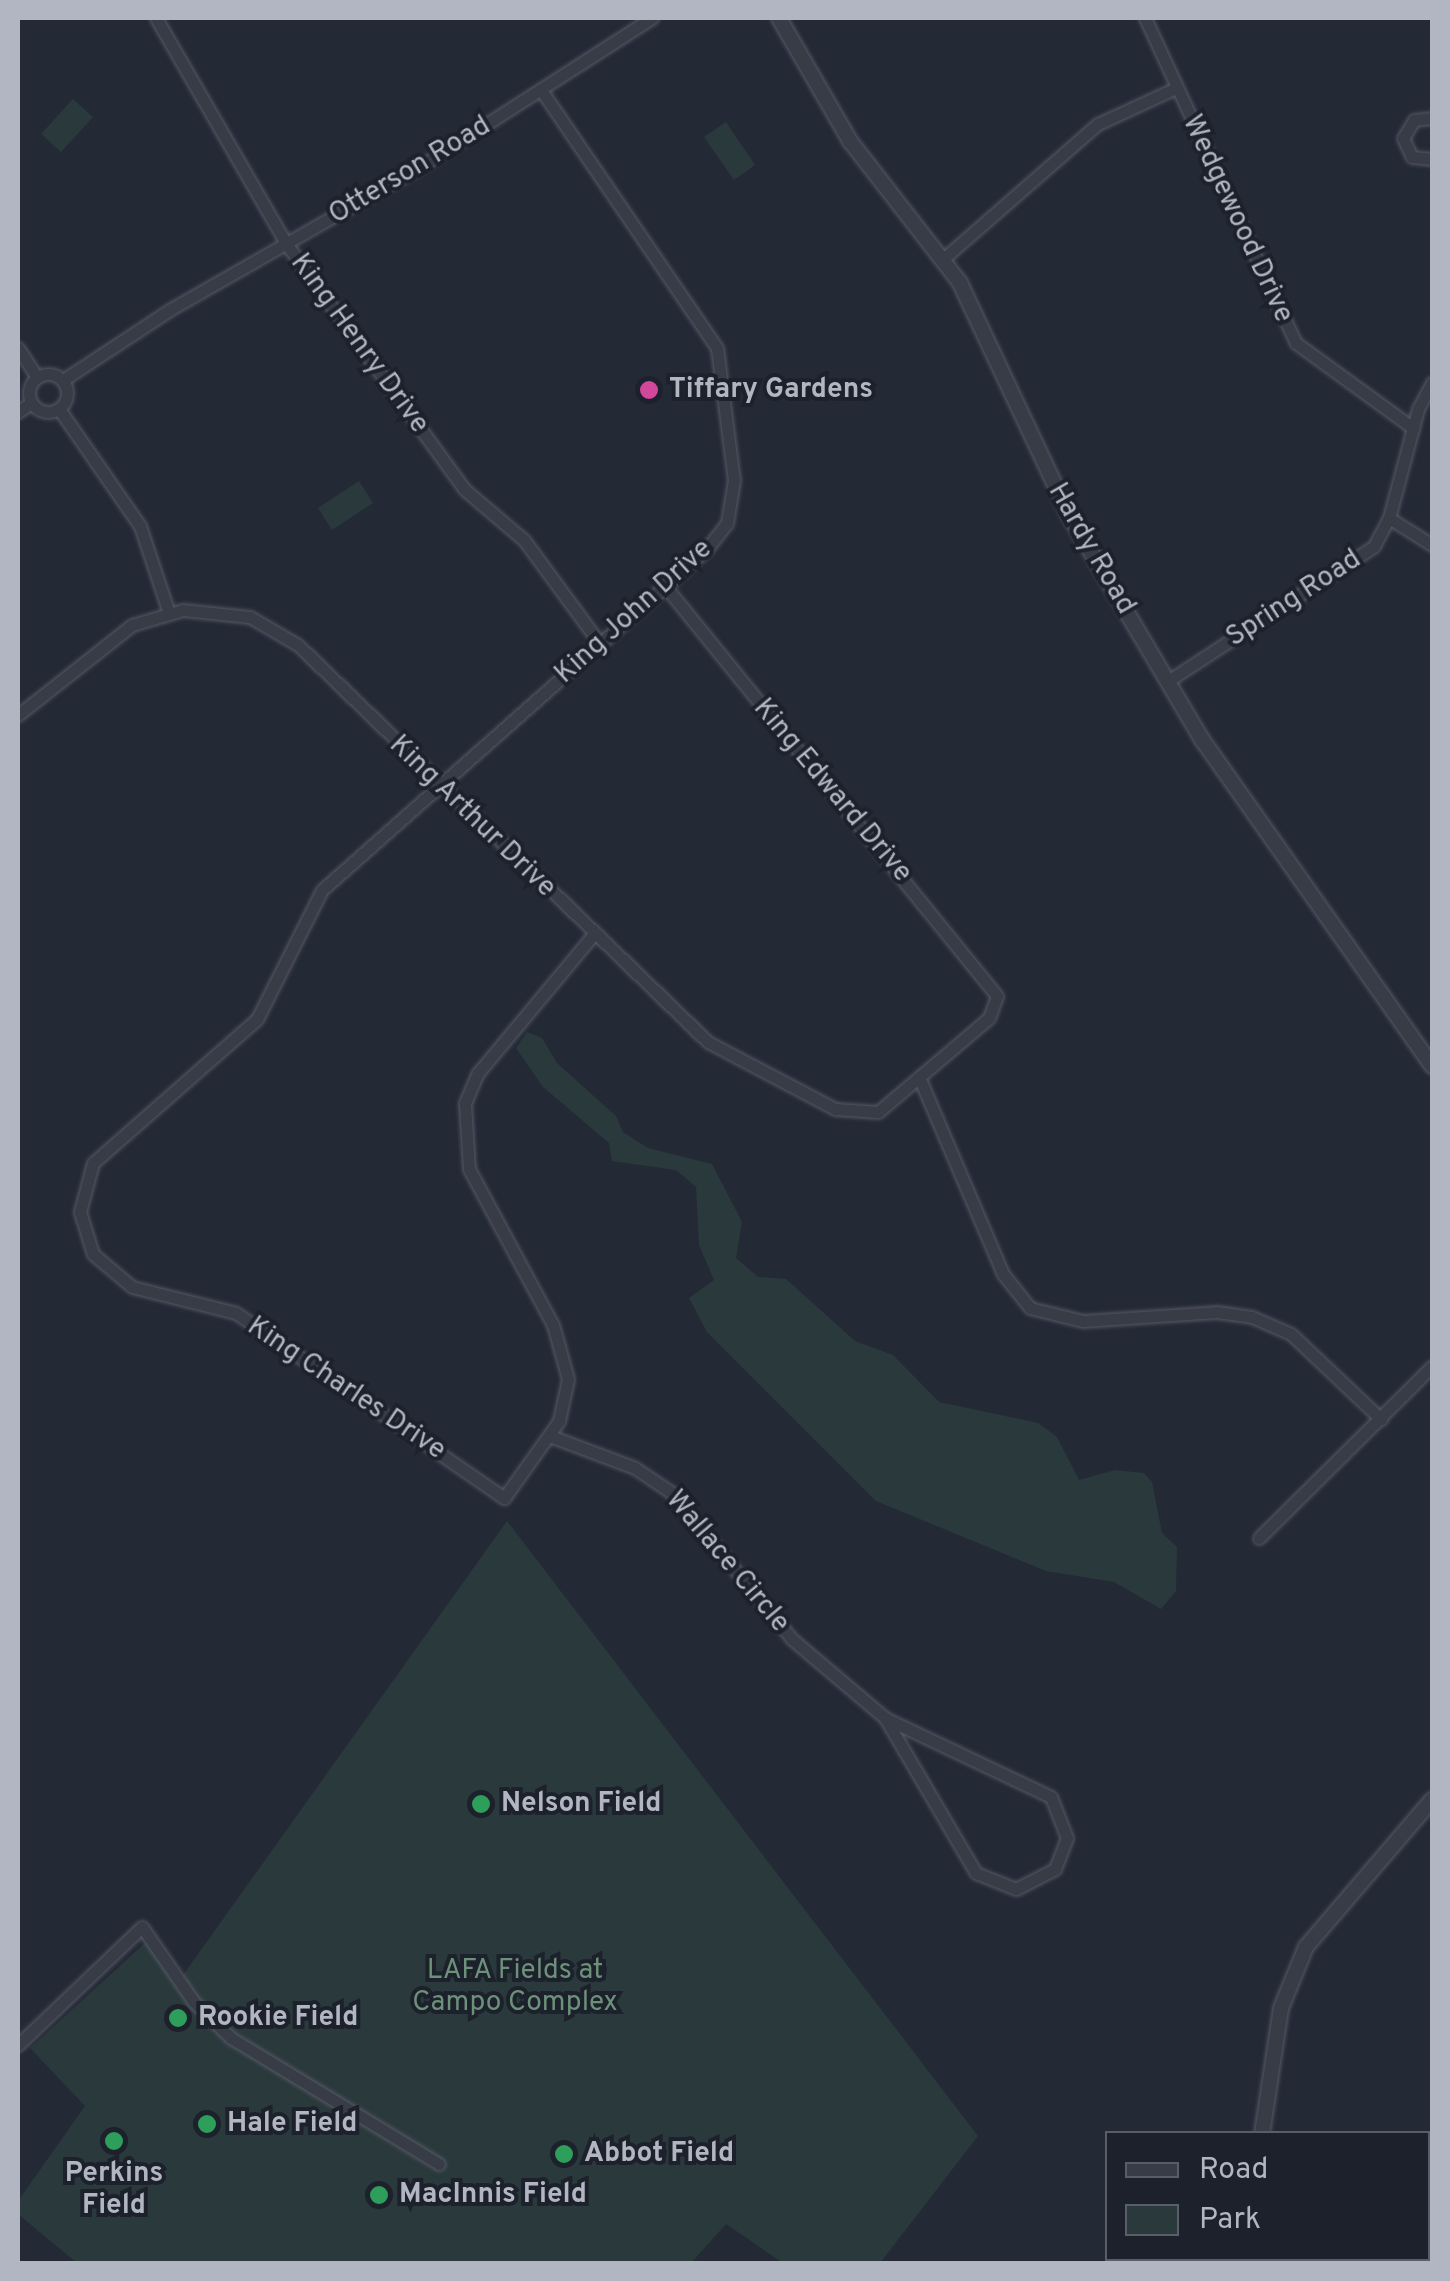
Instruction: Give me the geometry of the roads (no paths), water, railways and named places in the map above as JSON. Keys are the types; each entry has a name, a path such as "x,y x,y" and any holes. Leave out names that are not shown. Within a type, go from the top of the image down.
{"street":[{"name":"King Henry Drive","path":"156,18 287,245 464,489 524,540 600,644"},
{"name":"Otterson Road","path":"62,380 171,309 287,245 652,18"},
{"name":"Hardy Road","path":"778,18 850,141 943,259 998,352 1068,513 1222,769 1432,1066"},
{"name":"Wedgewood Drive","path":"1145,18 1296,343 1413,428"},
{"path":"943,259 1098,124 1176,88"},
{"name":"King John Drive","path":"440,785 722,533 733,502 724,370 702,319 540,90"},
{"path":"1432,118 1414,120 1403,138 1412,157 1432,160"},
{"path":"18,348 37,377 62,380 67,398 59,409 44,412 31,403 29,388 37,377"},
{"name":"Spring Road","path":"1168,681 1365,554 1389,518 1413,428 1432,383"},
{"path":"18,412 31,403"},
{"path":"59,409 140,526 168,613"},
{"path":"1389,518 1432,545"},
{"name":"King Edward Drive","path":"665,586 996,996 988,1018 919,1077"},
{"name":"King Arthur Drive","path":"18,715 47,698 112,636 168,613 217,609 280,632 708,1042 818,1102 868,1115 919,1077"},
{"name":"King Charles Drive","path":"440,785 322,890 257,1019 103,1150 85,1178 80,1212 92,1254 117,1279 236,1314 504,1498 550,1436"},
{"path":"550,1436 566,1401 566,1357 469,1169 462,1125 478,1073 592,935"},
{"path":"919,1077 1003,1274 1030,1308 1083,1321 1217,1312 1252,1317 1291,1334 1381,1419"},
{"path":"1258,1538 1432,1366"},
{"name":"Wallace Circle","path":"550,1436 632,1467 672,1493 792,1639 885,1718 1051,1798 1067,1838 1055,1869 1016,1889 976,1873 885,1718"},
{"path":"1262,2131 1282,2008 1306,1947 1432,1800"},
{"path":"18,2045 142,1926 194,2002 231,2038 440,2164"}],"place":[{"name":"Tiffary Gardens","path":"649,390"},
{"name":"Nelson Field","path":"481,1804"},
{"name":"Rookie Field","path":"178,2018"},
{"name":"Hale Field","path":"207,2124"},
{"name":"Perkins Field","path":"114,2141"},
{"name":"Abbot Field","path":"564,2154"},
{"name":"MacInnis Field","path":"379,2195"}],"park label":[{"name":"LAFA Fields at Campo Complex","path":"515,1987"}]}
